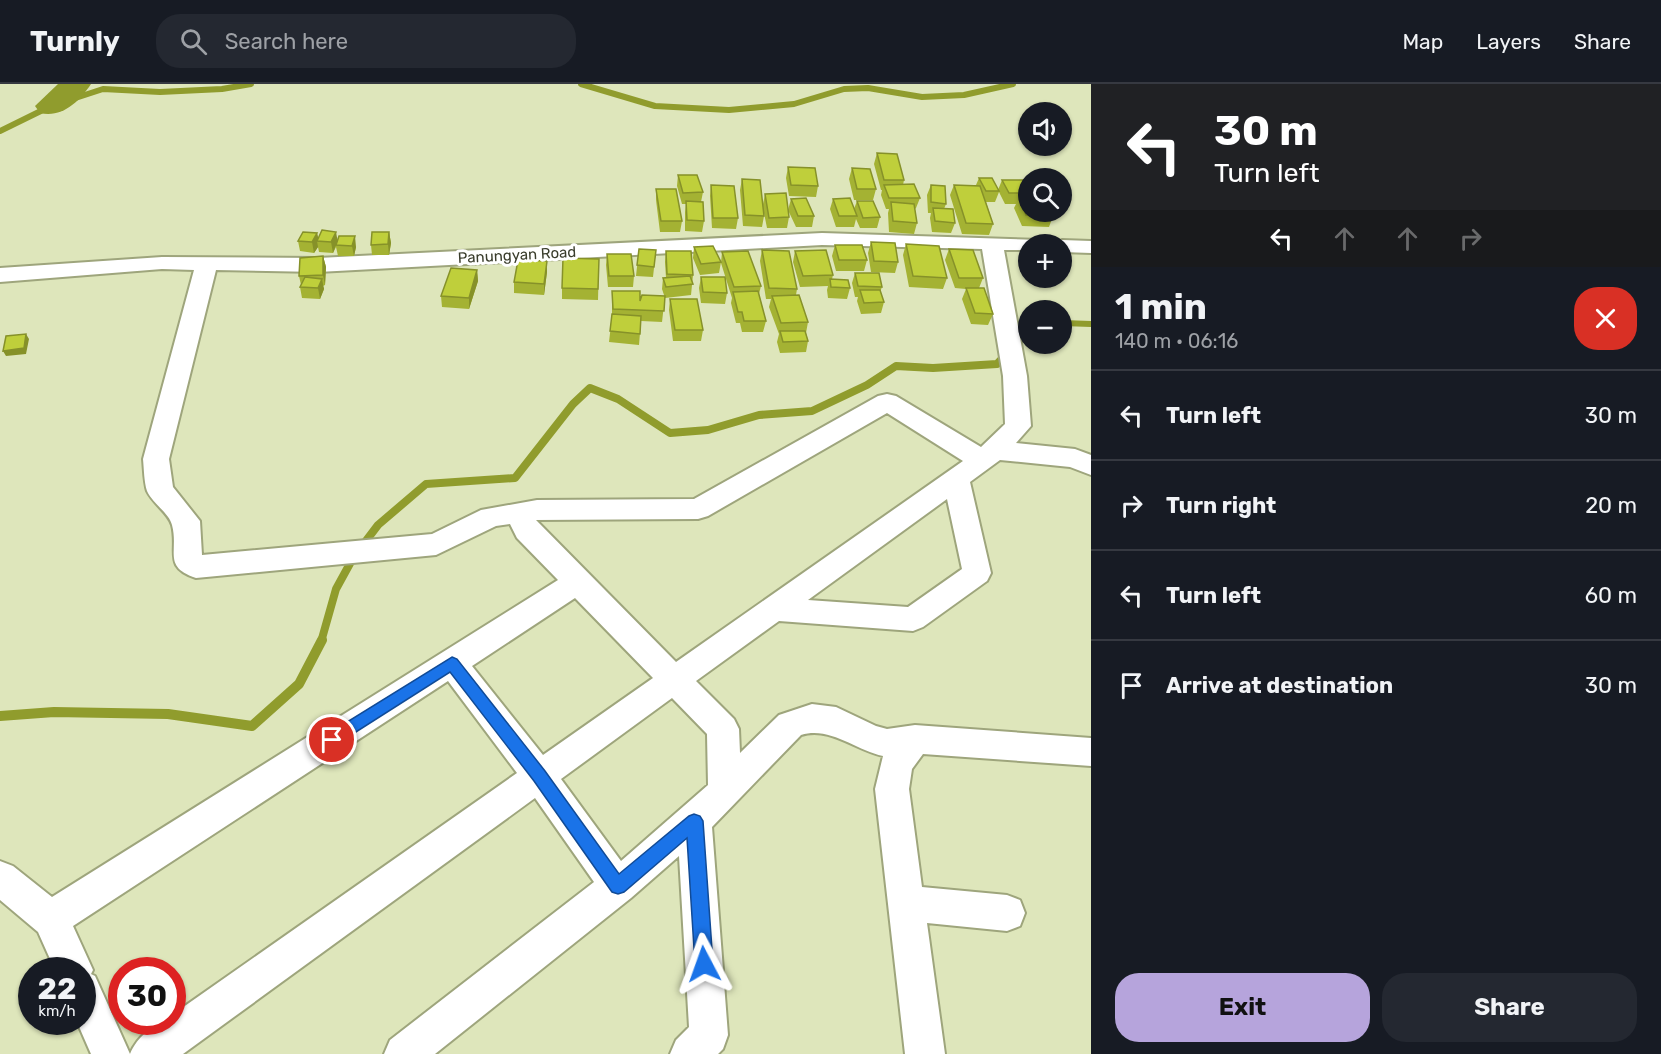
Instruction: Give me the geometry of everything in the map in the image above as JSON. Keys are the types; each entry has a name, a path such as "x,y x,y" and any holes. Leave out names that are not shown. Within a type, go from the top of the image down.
{"street":[{"name":"Panungyan Road","path":"0,275 162,263 329,264 822,239 1018,244"},
{"path":"150,1054 988,455 1018,426 1015,376 992,243"},
{"path":"1072,246 1091,247"},
{"path":"207,263 156,459 160,490 186,521 188,562 196,567 436,544 491,517 537,510 698,509 887,402 988,455 1075,458 1091,466"},
{"path":"774,609 913,619 976,573 956,480"},
{"path":"519,513 527,531 723,729 724,790"},
{"path":"51,919 577,582"},
{"path":"452,663 539,776 618,886"},
{"path":"404,1054 618,886 694,821 790,725 812,718 836,721 870,740 887,743 915,739 1091,752"},
{"path":"915,739 896,764 892,789 925,1054"},
{"path":"690,1054 709,1035 694,821"},
{"path":"0,878 51,919 68,957"},
{"path":"906,903 1007,913"},
{"path":"96,1020 111,1054"}],"building":[{"path":"877,153 897,154 904,180 884,180"},
{"path":"788,167 815,168 818,186 791,185"},
{"path":"852,168 870,169 876,189 857,189"},
{"path":"678,175 697,175 703,192 683,193"},
{"path":"979,178 992,178 999,191 986,191"},
{"path":"742,179 760,180 764,216 745,215"},
{"path":"1002,180 1018,180 1018,193 1009,193"},
{"path":"914,184 920,198 889,198 884,185"},
{"path":"711,185 734,186 738,218 713,218"},
{"path":"931,185 945,186 946,204 931,202"},
{"path":"954,185 980,186 993,224 966,223"},
{"path":"656,189 676,189 682,221 661,221"},
{"path":"786,193 789,217 769,218 765,194"},
{"path":"806,198 814,216 798,216 791,199"},
{"path":"850,198 857,216 839,216 833,199"},
{"path":"686,201 703,202 704,221 687,220"},
{"path":"857,201 873,201 880,217 863,218"},
{"path":"891,202 914,204 917,223 893,221"},
{"path":"933,208 953,209 955,223 935,221"},
{"path":"322,230 336,232 331,242 317,241"},
{"path":"303,232 317,233 312,242 298,241"},
{"path":"372,232 389,232 388,244 371,245"},
{"path":"339,236 355,236 352,246 336,245"},
{"path":"871,242 895,243 898,262 874,261"},
{"path":"906,244 939,246 947,278 913,276"},
{"path":"835,245 862,245 867,260 839,260"},
{"path":"713,246 721,262 701,264 694,247"},
{"path":"639,249 656,250 654,267 637,265"},
{"path":"949,249 973,250 983,278 959,278"},
{"path":"762,250 789,251 797,289 769,288"},
{"path":"826,250 833,275 803,276 795,251"},
{"path":"666,251 691,251 693,275 667,274"},
{"path":"748,251 761,286 734,287 722,252"},
{"path":"607,254 631,254 634,276 609,276"},
{"path":"323,256 323,275 299,276 300,258"},
{"path":"563,258 599,259 598,289 562,288"},
{"path":"518,260 547,261 544,284 514,282"},
{"path":"451,268 477,270 469,298 441,296"},
{"path":"855,273 879,273 882,287 858,286"},
{"path":"690,276 693,284 666,287 663,278"},
{"path":"305,277 322,279 318,288 300,287"},
{"path":"701,277 725,277 727,293 703,292"},
{"path":"830,279 848,280 850,288 831,287"},
{"path":"966,288 984,288 993,314 975,313"},
{"path":"860,290 880,290 884,302 864,303"},
{"path":"612,291 640,291 640,301 642,295 665,296 664,311 613,309"},
{"path":"758,291 766,321 744,321 742,312 738,312 733,292"},
{"path":"799,295 808,322 781,323 772,296"},
{"path":"670,299 697,299 703,330 675,330"},
{"path":"612,314 641,316 640,334 610,331"},
{"path":"780,331 805,331 808,341 783,342"},
{"path":"26,334 24,348 3,351 6,336"}],"waterway":[{"path":"51,106 76,84"},
{"path":"0,131 51,106 103,89 160,92 222,89 251,84"},
{"path":"581,84 655,106 729,110 794,104 844,89 868,88 922,97 964,95 1013,84"},
{"path":"1072,323 1091,324"},
{"path":"321,642 336,589 353,558 378,525 426,484 515,478 573,404 590,388 618,399 670,433 708,430 759,415 812,411 867,385 896,366 933,368 997,364 1018,342"},
{"path":"0,716 54,712 168,714 252,726 299,684 321,642"}],"route":[{"path":"332,740 452,663 539,776 618,886 694,821 704,964"}]}
